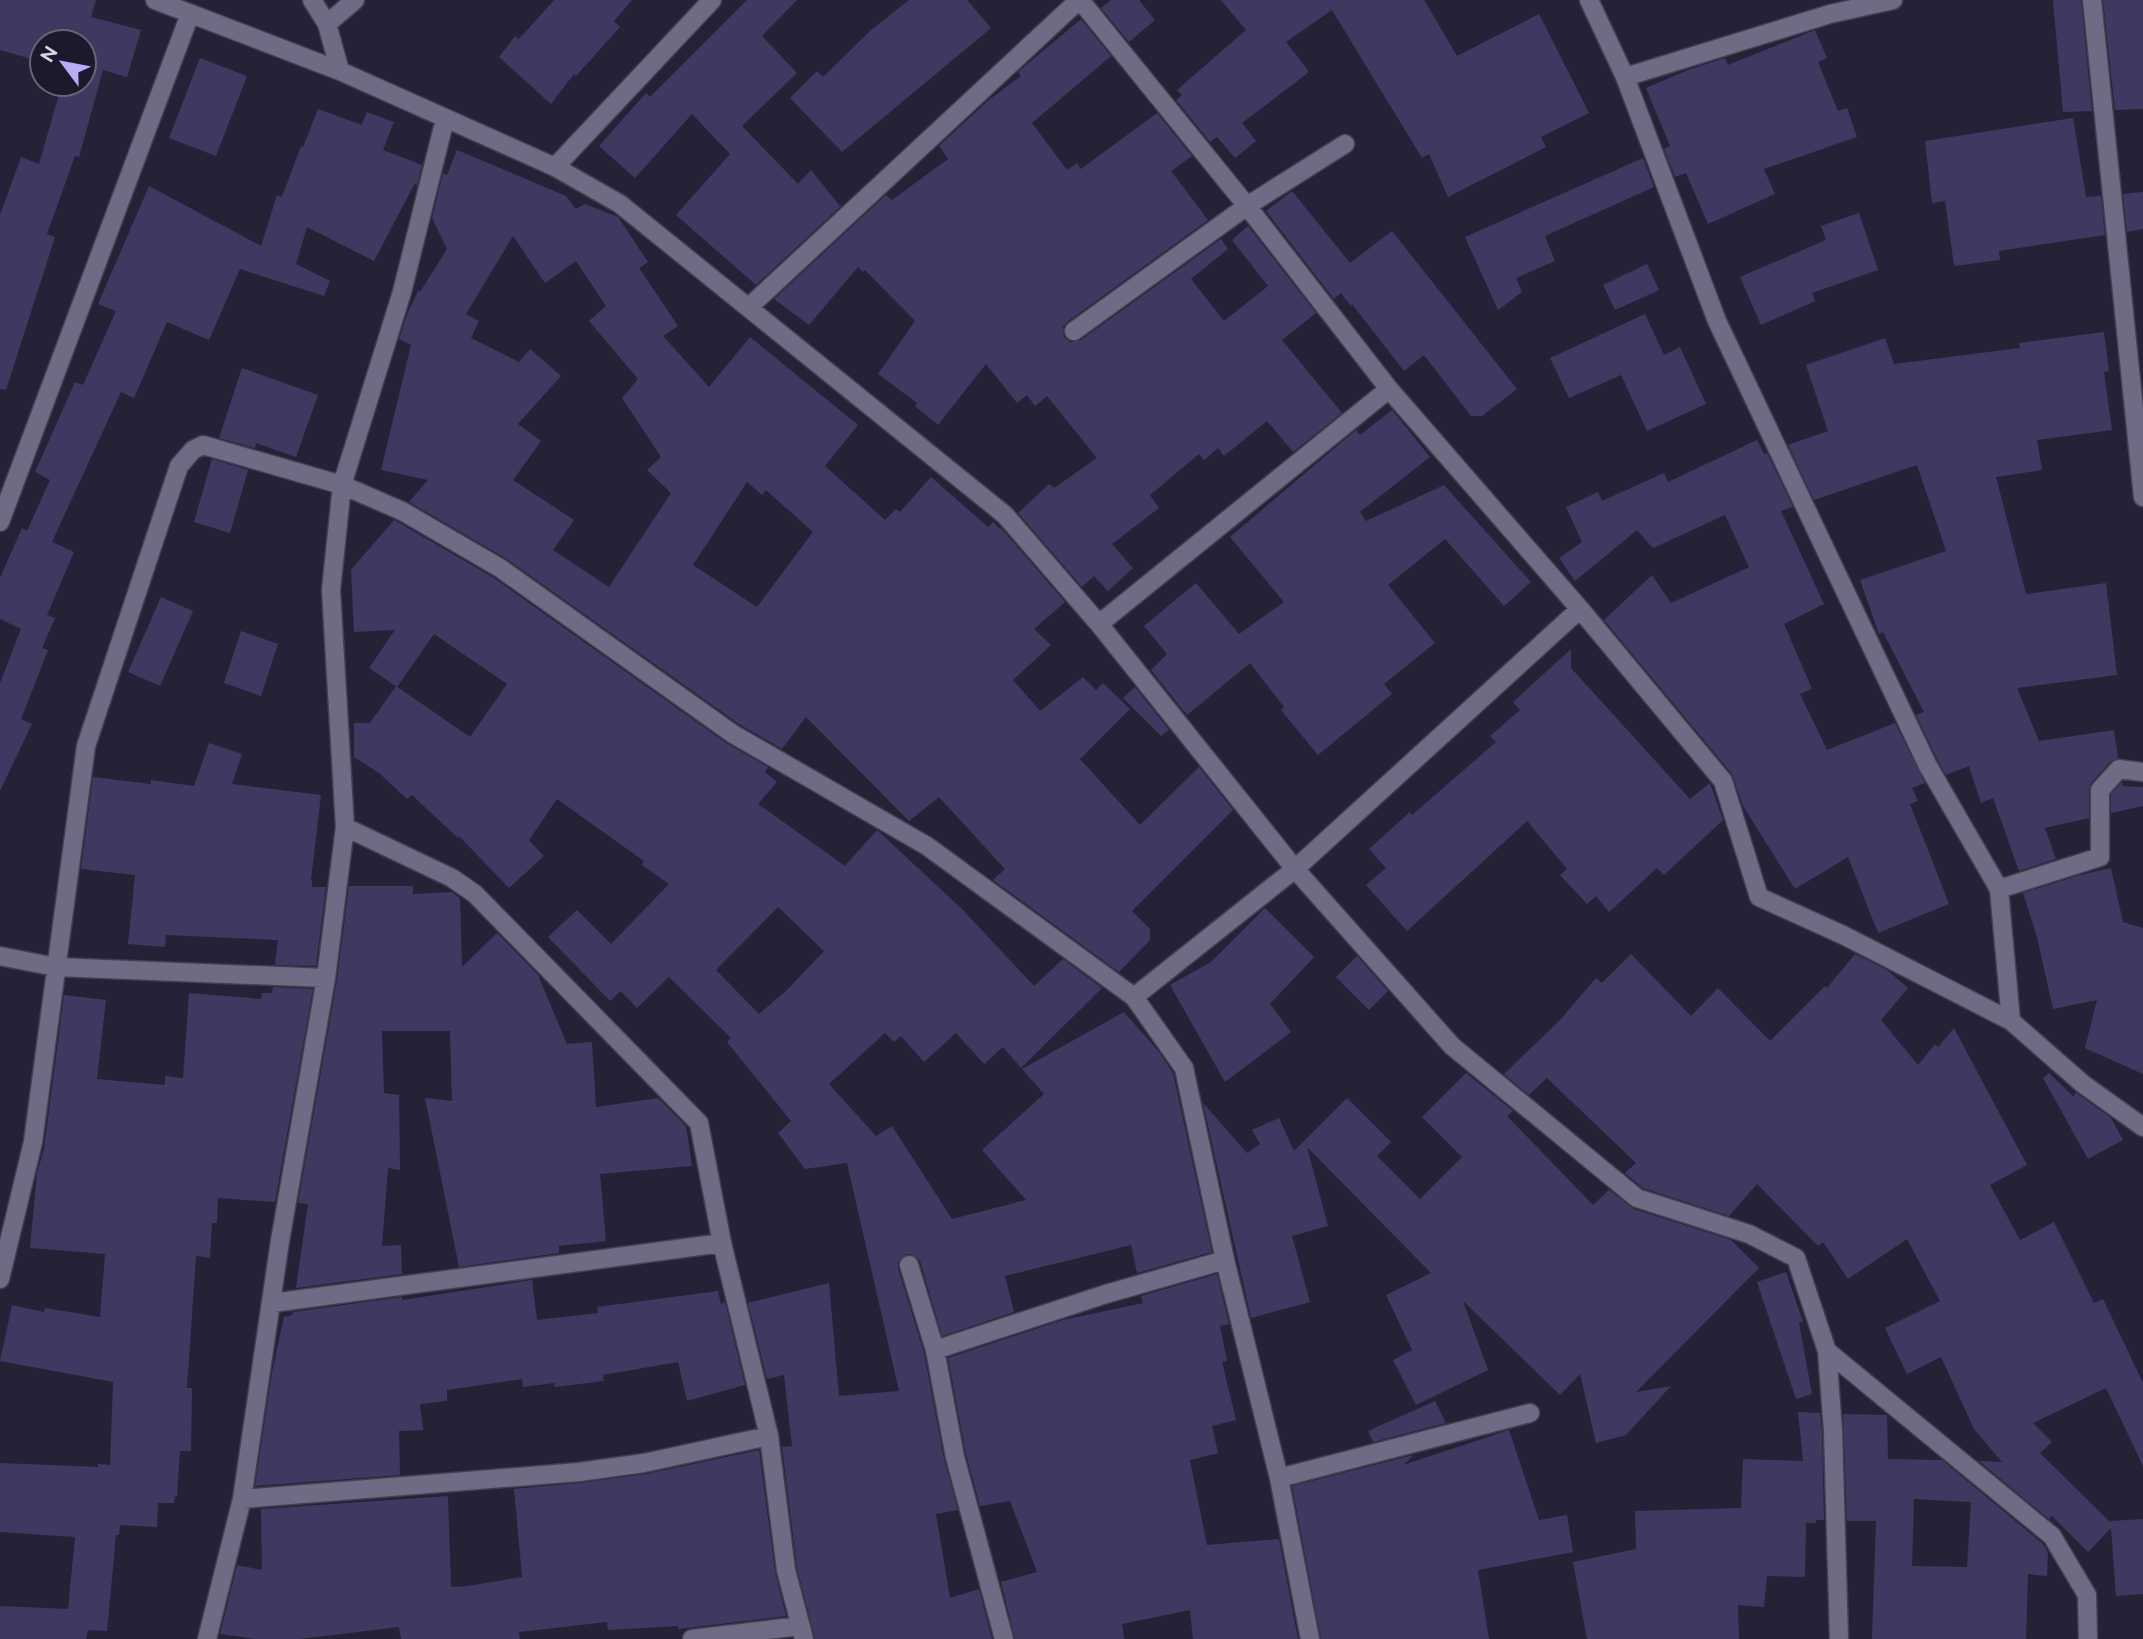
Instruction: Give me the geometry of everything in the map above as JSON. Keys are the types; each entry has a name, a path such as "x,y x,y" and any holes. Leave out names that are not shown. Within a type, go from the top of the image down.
{"street":[{"path":"155,0 340,71 555,167 620,204 1005,515 1100,624 1295,869 1452,1046 1637,1198 1749,1234 1796,1258 1827,1351 1833,1431 1839,1639"},
{"path":"312,0 327,24 340,71"},
{"path":"327,24 355,0"},
{"path":"555,167 712,0"},
{"path":"749,307 1079,0 1247,206 1389,389 1580,608 1723,781 1759,897 1843,935 2011,1021 2083,1084 2143,1127"},
{"path":"1589,0 1625,77 1717,321 1928,766 1999,889 2011,1021"},
{"path":"1625,77 1828,7 1893,0"},
{"path":"2092,0 2143,497"},
{"path":"0,522 190,14"},
{"path":"207,1639 242,1499 326,978 345,827 331,590 342,485 402,292 445,119"},
{"path":"1074,331 1247,206 1345,144"},
{"path":"1100,624 1389,389"},
{"path":"0,1279 7,1214 33,1142 86,746 179,466 193,450 203,445 342,485 402,510 500,568 733,734 927,846 1134,997 1184,1068 1225,1260 1279,1478 1310,1639"},
{"path":"1134,997 1295,869 1580,608"},
{"path":"1999,889 2101,857 2100,790 2119,769 2143,772"},
{"path":"345,827 452,878 475,894 699,1123 722,1243 769,1436 786,1570 802,1632 691,1639"},
{"path":"0,956 56,967 326,978"},
{"path":"272,1303 722,1243"},
{"path":"935,1350 1106,1294 1225,1260"},
{"path":"909,1265 935,1350 955,1457 1004,1639"},
{"path":"1827,1351 2052,1536 2087,1595 2088,1639"},
{"path":"1279,1478 1530,1413"},
{"path":"242,1499 579,1472 644,1463 769,1436"}],"building":[{"path":"0,0 96,0 91,17 141,30 127,77 103,70 98,88 98,28 28,28 28,58 0,50"},
{"path":"554,0 632,0 614,21 620,27 576,76 574,74 551,104 499,57 515,36 519,39"},
{"path":"747,0 797,0 762,36 797,73 742,126 798,184 811,170 840,206 842,205 756,285 676,215 730,154 692,114 635,178 599,146 646,93 650,97"},
{"path":"909,0 967,0 991,28 842,152 790,98 817,71 823,77 871,30"},
{"path":"1111,0 1139,0 1155,20 1129,42 1101,8"},
{"path":"1221,0 1424,0 1457,56 1539,14 1589,113 1541,137 1546,147 1448,197 1429,154 1422,158 1332,10 1286,42 1309,72 1242,123 1256,141 1235,158 1217,137 1210,142 1176,100 1182,95 1177,90 1246,30"},
{"path":"2053,0 2081,0 2092,111 2063,112"},
{"path":"2103,0 2143,0 2143,109 2115,110"},
{"path":"1081,19 1111,56 1032,123 1067,170 1077,163 1081,169 1157,113 1192,156 1171,171 1208,220 1067,322 1063,327 1064,337 1070,342 1081,340 1221,239 1228,249 1191,279 1224,321 1268,286 1232,240 1248,226 1316,313 1282,340 1342,413 1293,452 1267,421 1224,456 1218,448 1204,460 1199,454 1150,495 1159,508 1112,544 1133,568 1108,591 1094,576 1082,587 1018,513 1049,484 1054,488 1097,458 1047,396 1035,406 1027,395 1017,403 986,364 938,425 915,406 917,403 878,374 915,321 865,270 863,272 858,267 809,325 774,299 886,195 892,200 948,159 939,146 990,99 1021,76 1018,72"},
{"path":"1815,30 1827,58 1818,62 1838,111 1847,108 1857,137 1764,169 1775,194 1708,224 1686,173 1675,177 1664,149 1670,146 1646,88 1725,58 1728,65"},
{"path":"200,58 247,76 216,156 169,138"},
{"path":"58,98 95,98 79,157 75,156 47,234 55,237 6,390 0,389 0,215 21,157 39,164"},
{"path":"318,109 362,125 367,112 394,122 383,150 422,165 417,186 415,183 374,261 307,227 296,264 330,281 324,296 240,269 209,340 167,322 134,398 121,392 52,542 74,552 47,615 55,618 42,648 48,650 21,719 32,724 0,791 0,683 21,629 0,619 0,578 22,528 27,531 50,480 35,472 75,382 83,385 116,311 98,304 149,186 261,246 277,195 282,197"},
{"path":"2073,118 2086,197 2101,196 2105,235 1999,251 2000,260 1954,266 1945,201 1932,203 1925,141"},
{"path":"457,150 566,196 576,209 585,204 618,217 648,262 639,268 678,326 663,336 709,387 750,337 858,425 825,466 885,520 896,509 900,512 931,477 988,527 993,522 1001,528 1065,602 1034,629 1051,645 1013,680 1040,711 1083,677 1096,690 1103,683 1130,709 1080,759 1140,825 1199,767 1233,810 1132,911 1150,929 1150,940 1119,972 993,880 1005,869 939,797 909,821 806,717 782,749 739,724 507,559 409,502 428,480 381,470 411,345 399,339 418,291 420,292 447,249 432,218 443,173 447,175","holes":["513,236 545,283 576,261 606,306 589,321 638,379 622,398 661,457 647,470 671,493 609,587 553,550 574,520 513,480 541,441 518,424 561,376 530,349 519,362 471,338 479,321 466,314","747,482 762,495 766,490 813,532 757,607 693,565"]},
{"path":"1643,158 1654,187 1545,236 1555,261 1516,278 1522,292 1498,310 1465,237"},
{"path":"1292,191 1350,263 1392,231 1517,389 1482,416 1471,416 1424,355 1404,371 1352,304 1351,306 1341,293 1334,299 1266,211"},
{"path":"2143,192 2143,229 2127,232 2123,194"},
{"path":"1859,213 1878,270 1812,293 1815,301 1761,325 1740,277 1826,240 1821,226"},
{"path":"1647,264 1659,290 1615,310 1603,285"},
{"path":"1645,314 1664,355 1680,347 1706,404 1647,431 1621,375 1569,398 1550,358"},
{"path":"2104,332 2109,371 2104,372 2112,430 2037,440 2042,470 1996,477 2026,594 2106,583 2117,675 2017,688 2039,741 2114,730 2118,758 2111,761 2091,783 2089,818 2045,828 2056,859 2019,871 1993,798 1981,803 1969,766 1946,775 1938,761 1916,715 1924,712 1883,632 1879,634 1860,580 1946,551 1917,465 1814,500 1788,445 1828,431 1806,365 1885,338 1894,364 2020,348 2019,343"},
{"path":"242,368 318,395 296,457 256,443 255,448 219,438"},
{"path":"1392,410 1430,457 1360,512 1366,521 1444,485 1531,582 1504,606 1445,539 1388,585 1435,643 1384,684 1392,694 1318,755 1281,710 1284,707 1250,663 1187,715 1151,670 1167,654 1144,626 1196,583 1239,634 1284,602 1230,537 1356,430 1360,435"},
{"path":"1757,440 1764,454 1767,453 1793,507 1781,511 1824,604 1784,624 1812,689 1800,694 1827,750 1895,723 1925,783 1912,788 1918,801 1910,804 1949,904 1878,933 1848,857 1795,889 1743,806 1732,774 1604,620 1652,575 1671,603 1749,567 1725,515 1653,548 1637,530 1575,581 1559,558 1582,542 1566,507 1598,492 1602,501 1664,473 1668,482"},
{"path":"212,459 248,470 230,533 194,522"},
{"path":"394,520 494,578 726,743 768,767 765,772 777,782 758,804 845,866 877,830 962,909 1034,986 1063,959 1102,988 1021,1068 1003,1047 984,1064 956,1033 924,1062 901,1036 894,1042 885,1033 829,1084 876,1136 892,1126 952,1219 1026,1200 982,1150 1044,1094 1022,1069 1124,1012 1159,1052 1173,1073 1212,1252 1137,1273 1131,1245 1005,1276 1014,1312 942,1336 920,1261 912,1254 906,1254 898,1262 924,1353 944,1459 958,1510 936,1514 950,1598 979,1589 992,1639 815,1639 797,1568 782,1447 792,1446 784,1375 767,1379 748,1303 829,1283 839,1396 899,1391 847,1163 805,1169 778,1133 791,1121 727,1042 731,1038 669,977 637,1008 621,991 610,1001 548,937 577,910 611,944 669,884 642,865 644,861 557,799 529,840 544,856 509,888 458,835 459,839 412,795 407,799 379,773 354,757 354,723 370,723 396,686 369,668 395,630 354,632 351,570","holes":["434,634 507,684 470,737 397,687","778,907 824,951 788,989 759,1014 716,970"]},
{"path":"161,597 193,611 160,686 128,672"},
{"path":"241,631 278,644 261,696 224,683"},
{"path":"1571,649 1571,668 1690,799 1710,783 1723,820 1664,875 1657,868 1609,912 1596,896 1587,904 1560,875 1567,869 1527,821 1407,931 1366,885 1386,868 1369,849 1496,742 1490,736 1520,710 1513,702"},
{"path":"1135,687 1169,730 1161,736 1123,698"},
{"path":"209,743 242,754 232,784 321,795 311,880 312,887 326,887 316,966 275,965 278,940 166,935 165,947 128,944 135,875 81,869 93,777 151,784 151,780 194,786"},
{"path":"2122,782 2123,786 2143,787 2143,806 2111,813 2111,794"},
{"path":"2111,868 2123,922 2143,928 2143,1074 2085,1048 2097,1000 2053,1009 2037,937 2023,893"},
{"path":"349,886 413,886 413,894 452,892 460,898 462,967 497,933 538,975 567,1044 592,1042 596,1107 658,1098 686,1126 692,1166 600,1174 606,1241 559,1246 559,1253 459,1267 425,1098 452,1101 450,1031 382,1031 384,1093 399,1095 400,1170 388,1168 382,1246 401,1245 402,1274 296,1288 308,1204 298,1203 337,980"},
{"path":"1265,908 1314,957 1270,1004 1291,1032 1225,1082 1170,985 1211,962"},
{"path":"1631,954 1691,1016 1718,988 1770,1041 1825,986 1827,988 1855,954 1887,970 1908,988 1881,1020 1918,1065 1935,1044 1938,1047 1954,1028 2027,1165 1990,1185 2020,1240 2054,1222 2094,1303 2103,1299 2143,1383 2143,1466 2106,1388 2033,1423 2052,1442 2040,1453 2111,1523 2110,1521 2143,1519 2143,1594 2116,1596 2111,1528 2088,1552 2051,1515 2050,1520 1979,1461 2002,1462 1974,1429 1941,1357 1907,1374 1885,1328 1940,1301 1907,1239 1848,1279 1823,1242 1818,1246 1757,1184 1729,1216 1643,1188 1625,1173 1636,1163 1547,1078 1529,1095 1504,1074 1560,1020 1596,978 1602,983"},
{"path":"1357,956 1388,991 1369,1010 1336,977"},
{"path":"273,987 313,989 275,1202 218,1198 217,1223 212,1223 210,1258 196,1256 187,1388 192,1388 191,1451 180,1451 177,1496 174,1503 158,1503 157,1527 120,1525 119,1535 116,1535 107,1631 88,1630 86,1639 0,1639 0,1606 68,1609 75,1537 0,1532 0,1463 98,1467 98,1464 110,1465 113,1382 0,1361 12,1305 44,1312 45,1308 100,1317 105,1254 30,1248 37,1173 44,1149 64,995 106,1000 97,1079 165,1085 165,1076 183,1078 189,993 261,999 262,993 272,993"},
{"path":"1466,1073 1513,1111 1507,1116 1593,1205 1609,1190 1634,1209 1731,1240 1759,1268 1636,1392 1671,1386 1626,1435 1596,1443 1580,1374 1560,1395 1463,1301 1488,1370 1416,1405 1393,1360 1412,1350 1386,1295 1431,1273 1307,1147 1328,1226 1292,1236 1310,1302 1251,1318 1203,1103 1247,1153 1260,1144 1252,1130 1279,1118 1294,1151 1347,1098 1391,1142 1377,1156 1420,1199 1462,1157 1422,1117"},
{"path":"2049,1073 2074,1097 2075,1092 2111,1118 2123,1140 2088,1159 2043,1078"},
{"path":"1786,1272 1803,1322 1799,1323 1812,1394 1796,1399 1757,1282"},
{"path":"1217,1274 1229,1324 1220,1326 1227,1361 1222,1362 1236,1420 1212,1426 1218,1453 1190,1460 1207,1545 1279,1539 1298,1639 1193,1639 1190,1610 1122,1624 1124,1639 1015,1639 1001,1582 1037,1572 1010,1501 980,1506 966,1454 948,1358 1063,1320 1143,1303 1141,1296"},
{"path":"532,1280 537,1320 598,1313 597,1307 718,1291 721,1304 725,1302 745,1385 687,1401 678,1362 603,1375 604,1381 555,1387 554,1383 523,1387 522,1379 447,1390 447,1401 420,1404 423,1430 399,1431 400,1475 255,1486 272,1372 284,1317 292,1315 293,1312 402,1297 402,1300"},
{"path":"1435,1401 1446,1423 1373,1442 1368,1431"},
{"path":"1798,1412 1820,1413 1822,1432 1824,1520 1806,1523 1805,1577 1767,1576 1764,1607 1738,1605 1739,1639 1587,1639 1573,1562 1636,1549 1635,1511 1741,1508 1743,1459 1803,1461"},
{"path":"1843,1414 1887,1415 1888,1459 1942,1460 2043,1544 2048,1552 2047,1576 2028,1574 2026,1639 1872,1639 1876,1521 1847,1521","holes":["1914,1499 1971,1502 1967,1567 1912,1566"]},
{"path":"1509,1430 1539,1520 1567,1515 1573,1552 1478,1570 1489,1639 1321,1639 1292,1486 1414,1455 1403,1465"},
{"path":"759,1450 775,1571 786,1616 678,1629 678,1626 608,1630 607,1622 519,1632 520,1639 401,1639 399,1627 300,1639 256,1639 220,1634 237,1565 262,1570 261,1509 448,1496 451,1587 468,1586 522,1577 514,1489 646,1474"}]}
